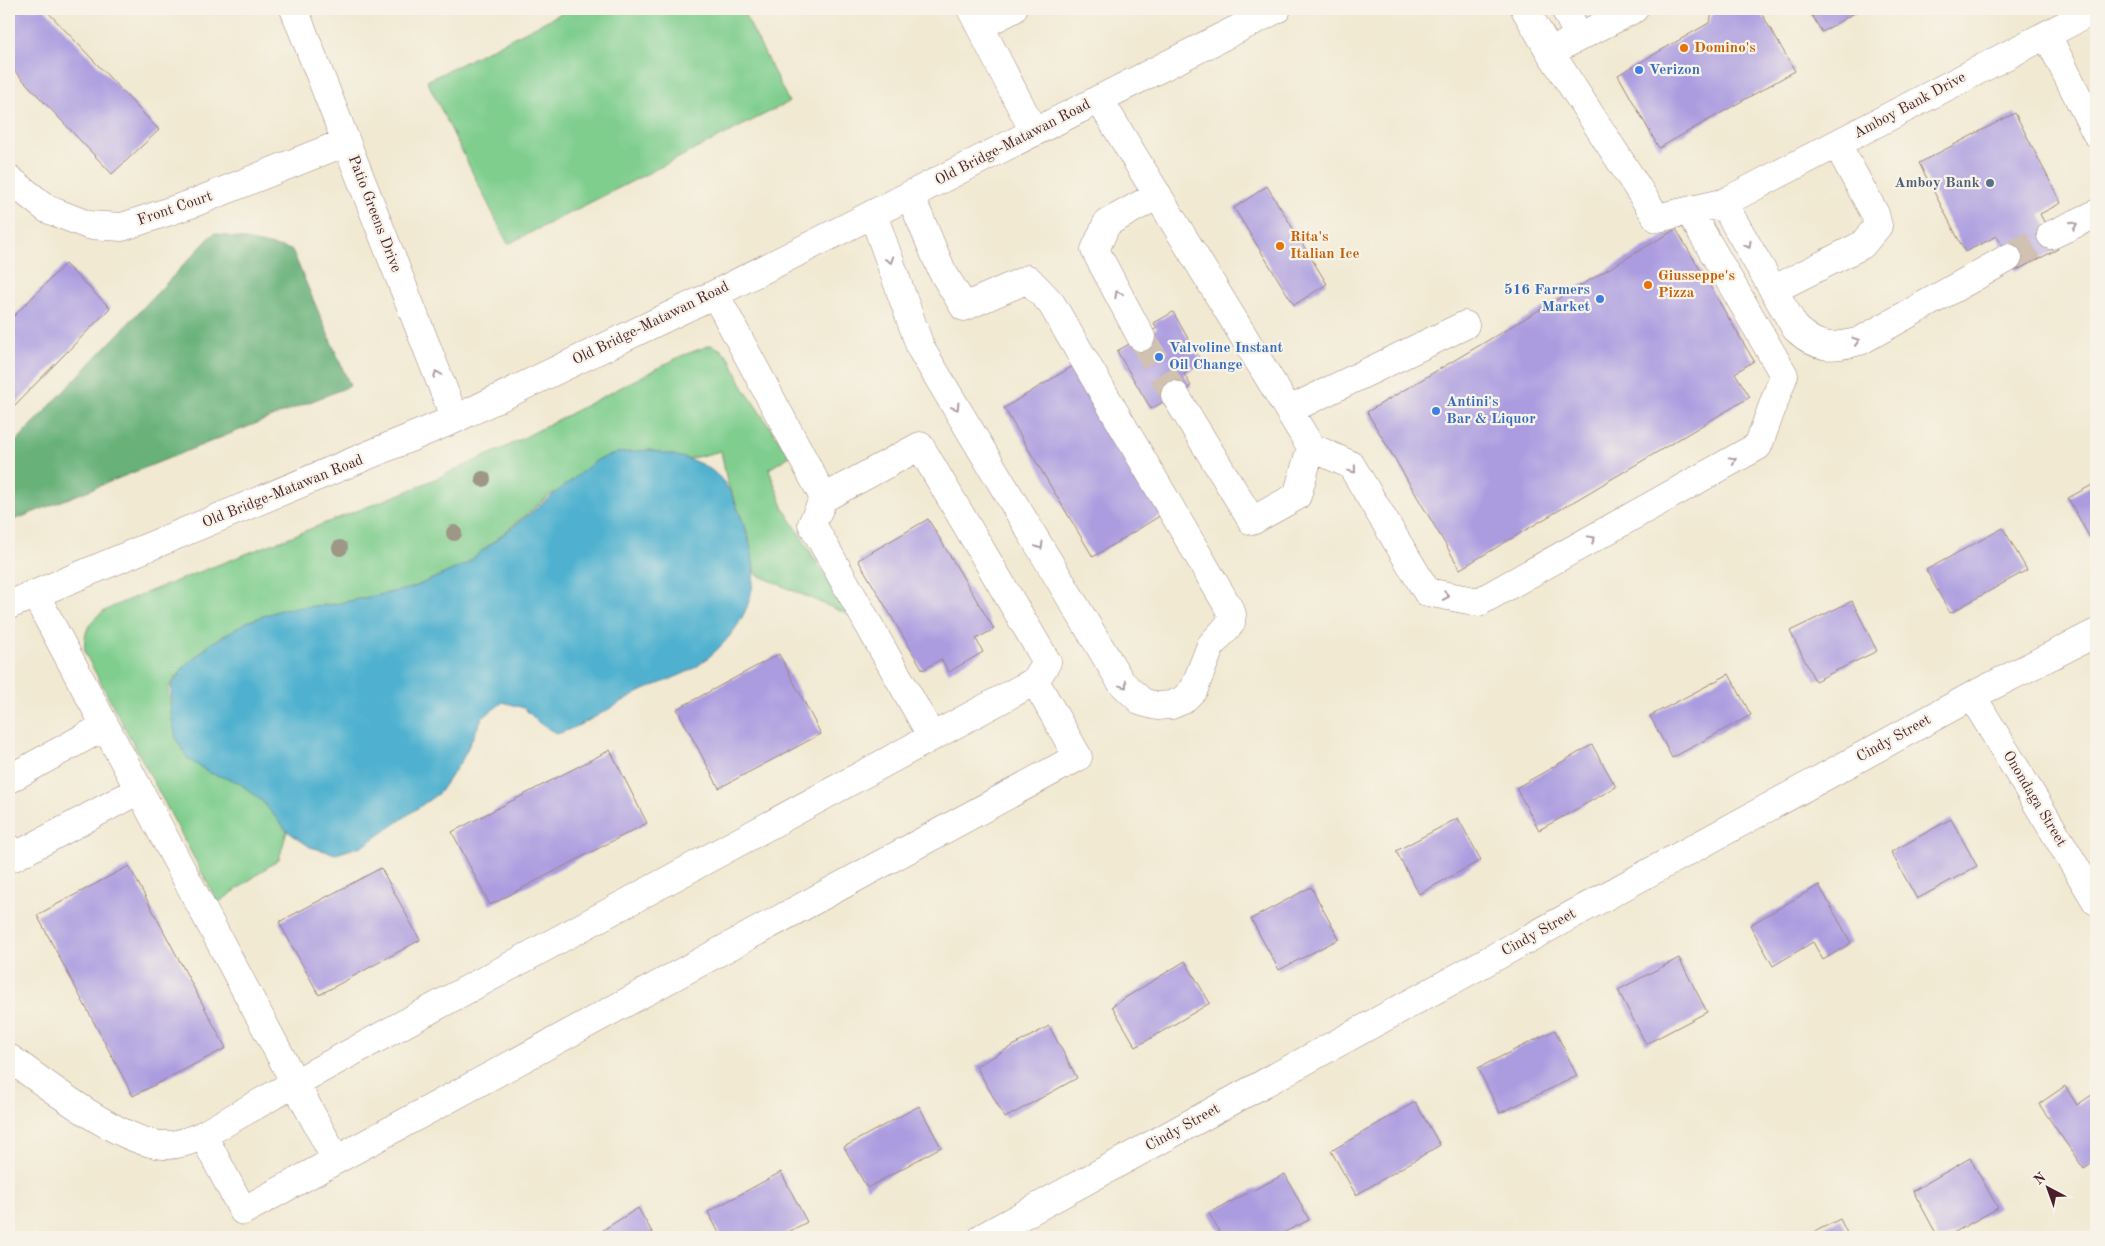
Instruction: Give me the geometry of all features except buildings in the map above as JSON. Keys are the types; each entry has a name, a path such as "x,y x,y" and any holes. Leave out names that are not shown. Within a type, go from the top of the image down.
{"street":[{"name":"Patio Greens Drive","path":"294,9 455,419"},
{"path":"1013,9 976,17 1034,132"},
{"name":"Old Bridge-Matawan Road","path":"9,605 455,419 715,294 1277,9"},
{"path":"1525,9 1550,52 1634,9"},
{"path":"1565,9 1579,37"},
{"name":"Amboy Bank Drive","path":"1550,52 1657,218 1723,203 2096,9"},
{"path":"2047,35 2096,133"},
{"path":"1099,99 1311,446 1352,466 1427,592 1479,602 1758,446 1784,375 1690,212"},
{"name":"Front Court","path":"9,179 47,209 88,225 122,227 191,204 346,142"},
{"path":"1773,290 1862,245 1878,226 1875,214 1838,144"},
{"path":"873,214 921,349 1122,682 1142,702 1158,706 1171,705 1183,700 1194,689 1212,645 1231,623 1232,614 1050,303 1028,279 964,307 942,271 910,195"},
{"path":"1141,337 1095,250 1107,222 1158,195"},
{"path":"1723,203 1796,329 1808,340 1824,346 1837,347 1860,341 2008,258"},
{"path":"2051,235 2096,214"},
{"path":"715,294 824,498"},
{"path":"1289,410 1465,325"},
{"path":"1175,394 1252,521 1296,496 1311,446"},
{"path":"9,1058 97,1120 133,1137 162,1145 186,1142 203,1135 295,1083 1035,681 1047,662 920,446 824,498 812,524 932,736"},
{"path":"35,594 336,1160"},
{"name":"Cindy Street","path":"983,1237 1972,696 2096,633"},
{"path":"203,1135 243,1211 1078,757 1035,681"},
{"name":"Onondaga Street","path":"1972,696 2096,901"},
{"path":"9,779 105,726"},
{"path":"9,848 14,857 139,790"}],"green space":[{"path":"570,9 742,9 789,102 508,244 427,81"},
{"path":"214,233 292,250 350,386 9,522 9,449"},
{"path":"711,345 720,349 730,359 744,389 790,456 769,469 783,507 849,615 755,574 748,534 727,482 721,451 688,459 649,450 550,495 466,564 412,588 335,604 280,610 247,622 209,645 185,666 168,688 171,714 177,737 188,756 197,765 209,772 235,781 253,792 287,831 279,859 218,903 85,653 87,631 96,617 130,599 408,491 506,447 681,356"}],"water":[{"path":"649,450 701,464 721,479 736,503 750,544 753,584 749,602 741,619 730,635 699,665 638,693 578,726 557,734 539,723 524,708 503,702 482,718 462,760 439,793 365,845 336,854 310,847 287,831 262,801 238,782 210,773 188,759 176,739 171,714 171,686 185,666 212,643 247,622 283,609 335,604 412,588 466,564 597,460 617,453"}],"tunnel":[{"path":"2008,258 2051,235"},
{"path":"1141,337 1175,395"}],"place":[{"name":"Domino's","path":"1684,48"},
{"name":"Verizon","path":"1639,70"},
{"name":"Amboy Bank","path":"1990,183"},
{"name":"Rita's Italian Ice","path":"1280,246"},
{"name":"Giusseppe's Pizza","path":"1648,285"},
{"name":"516 Farmers Market","path":"1600,299"},
{"name":"Valvoline Instant Oil Change","path":"1159,357"},
{"name":"Antini's Bar & Liquor","path":"1436,411"}]}
